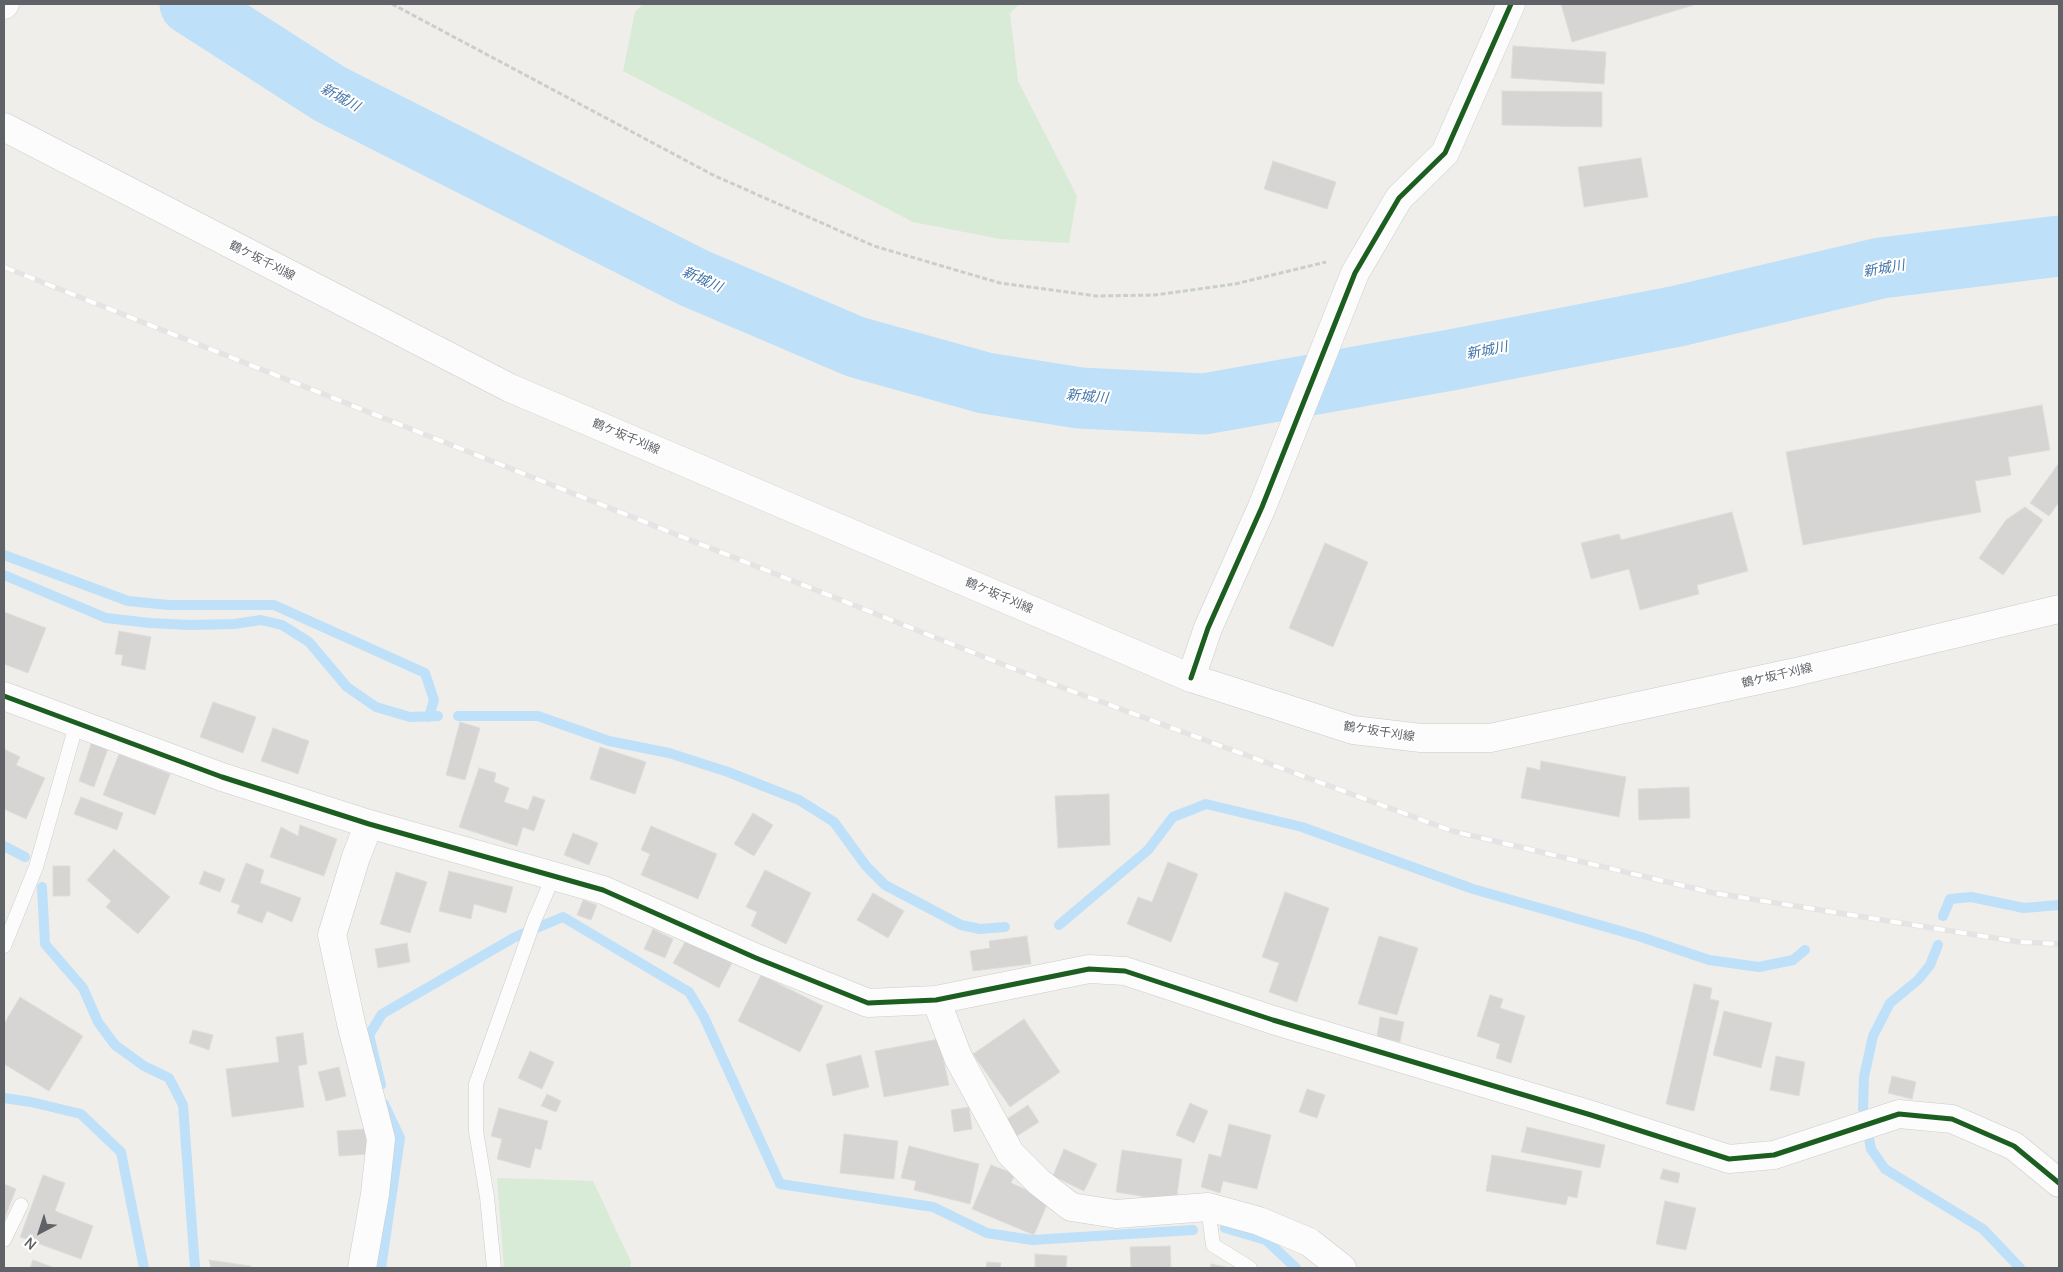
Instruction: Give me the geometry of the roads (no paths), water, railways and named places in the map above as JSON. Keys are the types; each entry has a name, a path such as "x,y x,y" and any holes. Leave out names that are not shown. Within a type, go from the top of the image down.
{"street":[{"path":"1191,678 1208,628 1262,507 1362,262 1399,198 1446,153 1511,4"},
{"name":"鶴ケ坂千刈線","path":"4,128 510,388 1191,678 1353,730 1421,738 1490,738 1796,672 2059,609"},
{"path":"4,696 222,777 369,824 603,890 756,958 868,1003 936,1000 1089,970 1125,971 1273,1020 1591,1115 1729,1159 1774,1155 1899,1114 1952,1119 2014,1146 2059,1183"},
{"path":"362,1268 375,1194 381,1139 351,1023 332,935 356,857 369,824"},
{"path":"936,1000 958,1058 1010,1153 1038,1182 1071,1207 1116,1214 1208,1207 1259,1221 1309,1242 1342,1268"}],"lane":[{"path":"4,946 36,867 77,722"},
{"path":"494,1268 487,1197 476,1131 476,1084 534,921 554,875"},
{"path":"4,1240 20,1205"},
{"path":"1208,1207 1213,1245 1250,1268"}],"waterway":[{"name":"新城川","path":"190,4 330,94 694,278 856,347 985,383 1080,398 1204,404 1451,360 1678,316 1881,268 2059,246"},
{"path":"4,555 128,601 169,605 274,605 425,673 434,700 429,717"},
{"path":"4,575 106,618 190,625 234,624 261,620 282,625 309,642 347,687 376,707 410,717 438,716"},
{"path":"458,716 538,716 609,741 669,753 728,772 799,800 834,822 866,866 885,885 961,925 980,929 1005,927"},
{"path":"1059,925 1148,850 1173,817 1206,804 1302,827 1473,889 1638,936 1709,960 1759,967 1793,960 1805,950"},
{"path":"4,846 25,857"},
{"path":"42,887 45,944 83,988 98,1022 115,1045 144,1066 169,1078 183,1105 195,1268"},
{"path":"1943,916 1950,899 1971,897 2024,908 2059,905"},
{"path":"381,1085 369,1035 382,1014 515,937 563,917 689,992 704,1017 780,1184 933,1207 987,1233 1032,1240 1193,1230"},
{"path":"1863,1109 1864,1077 1873,1036 1890,1003 1918,980 1930,965 1938,945"},
{"path":"4,1098 31,1102 81,1114 121,1152 144,1268"},
{"path":"381,1268 400,1138 384,1104"},
{"path":"1869,1138 1871,1149 1885,1169 1983,1229 2020,1268"},
{"path":"1225,1228 1266,1240 1296,1268"}],"railway":[{"path":"4,267 1042,680 1452,831 1714,893 2020,942 2059,944"}]}
